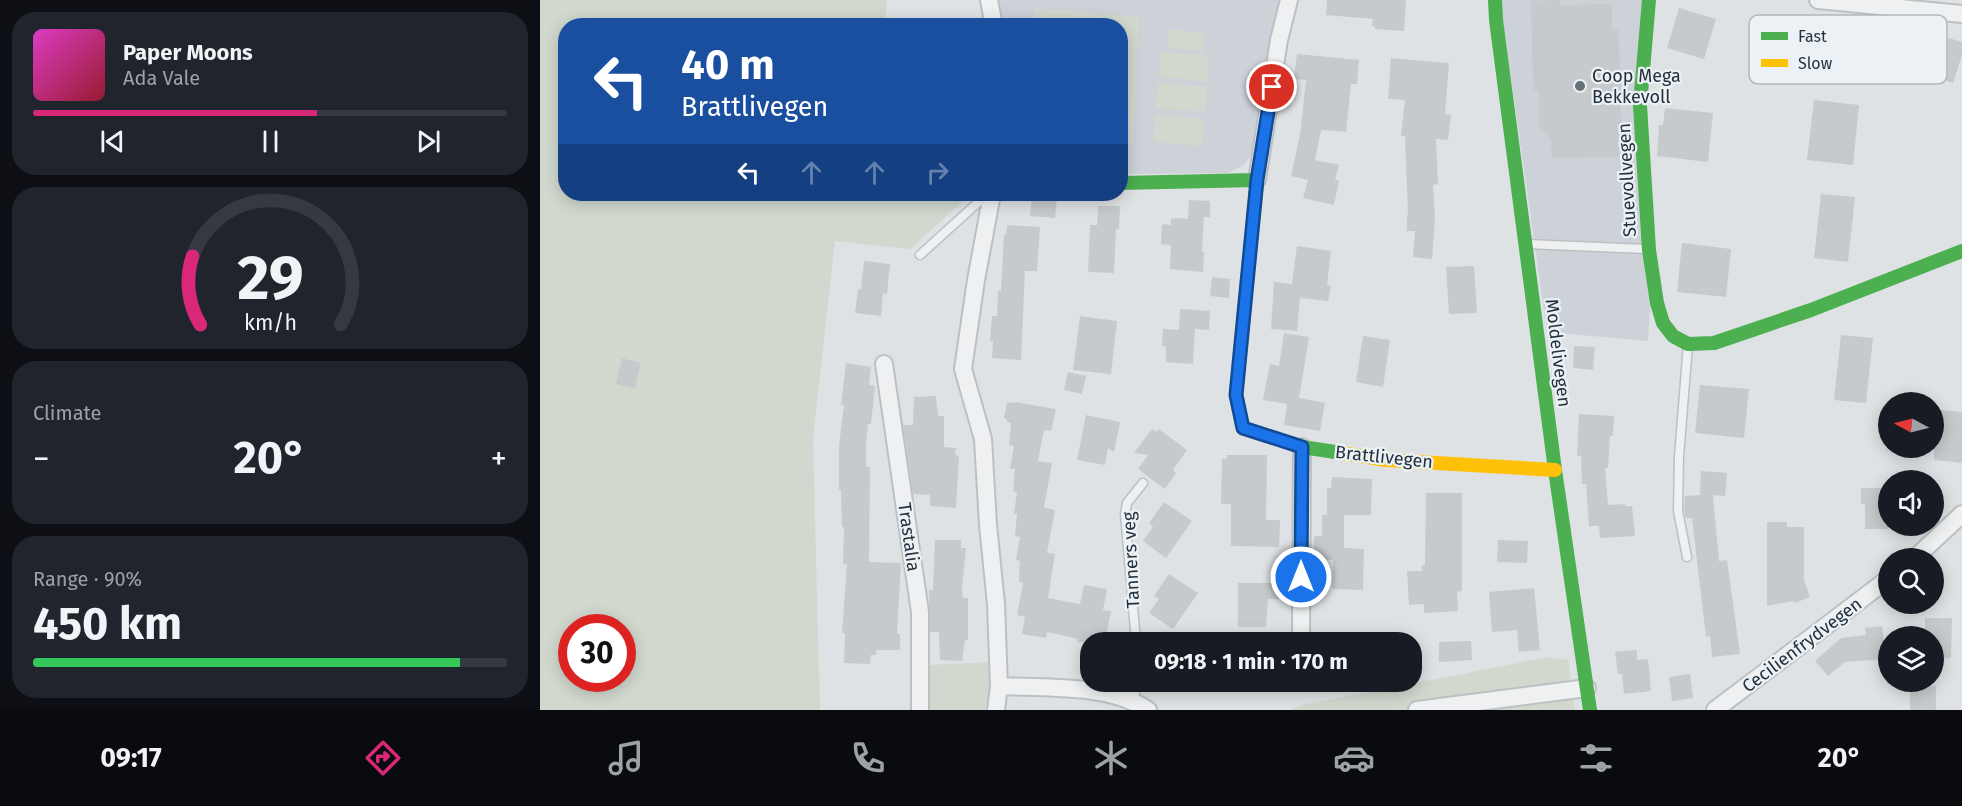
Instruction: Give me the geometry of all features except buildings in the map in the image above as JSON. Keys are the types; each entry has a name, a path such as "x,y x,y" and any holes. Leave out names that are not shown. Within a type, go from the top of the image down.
{"street":[{"path":"989,0 992,18"},
{"path":"1128,183 1257,180 1279,40 1289,0"},
{"name":"Moldelivegen","path":"1495,0 1555,470 1590,710"},
{"name":"Stuevollvegen","path":"1649,0 1640,105 1649,250 1657,303 1664,323 1673,336 1688,344"},
{"path":"1818,0 1962,14"},
{"name":"Brattlivegen","path":"1257,180 1236,395 1243,428 1302,447 1386,460 1555,470"},
{"path":"991,201 963,369 983,439 996,604 999,686 996,710"},
{"path":"1688,344 1714,343 1811,310 1962,251"},
{"name":"Trastalia","path":"884,364 920,612 920,710"},
{"path":"1301,632 1302,447"},
{"path":"1926,548 1962,514"},
{"name":"Cecilienfrydvegen","path":"1715,710 1878,587"},
{"path":"999,686 1094,691 1141,705"},
{"path":"1417,710 1587,688"}],"lane":[{"path":"920,255 980,201"},
{"path":"1526,244 1649,250"},
{"path":"1687,557 1678,512 1679,458 1688,344"},
{"name":"Tanners veg","path":"1135,632 1125,514 1127,503 1143,483"}],"shaded area":[{"path":"540,0 887,0 886,18 558,18 558,201 963,201 910,249 835,241 813,438 820,710 540,710"},
{"path":"995,0 1281,0 1254,151 1244,165 1228,173 1128,174 1128,18 999,18"},
{"path":"1500,0 1643,0 1650,306 1648,341 1547,332"},
{"path":"1035,8 1139,17 1133,144 1128,144 1128,18 1034,18"},
{"path":"1168,29 1205,33 1204,51 1167,48"},
{"path":"1161,52 1209,56 1208,81 1159,77"},
{"path":"1158,83 1207,87 1205,112 1156,108"},
{"path":"1155,114 1204,119 1202,146 1153,142"},
{"path":"1549,657 1568,660 1575,710 1290,710 1301,705 1368,692 1422,692 1422,682"},
{"path":"992,662 992,684 985,710 927,710 926,665"}],"traffic: fast":[{"path":"1495,0 1555,470 1590,710"},
{"path":"1649,0 1640,105 1649,250 1657,303 1663,323 1673,336 1688,344 1714,343 1811,310 1962,251"},
{"path":"1128,183 1257,180 1236,395 1243,428 1302,447 1342,453"}],"traffic: slow":[{"path":"1342,453 1386,460 1555,470"}],"place":[{"name":"Coop Mega Bekkevoll","path":"1580,86"}],"route":[{"path":"1272,87 1257,180 1236,395 1243,428 1302,447 1301,577"}]}
